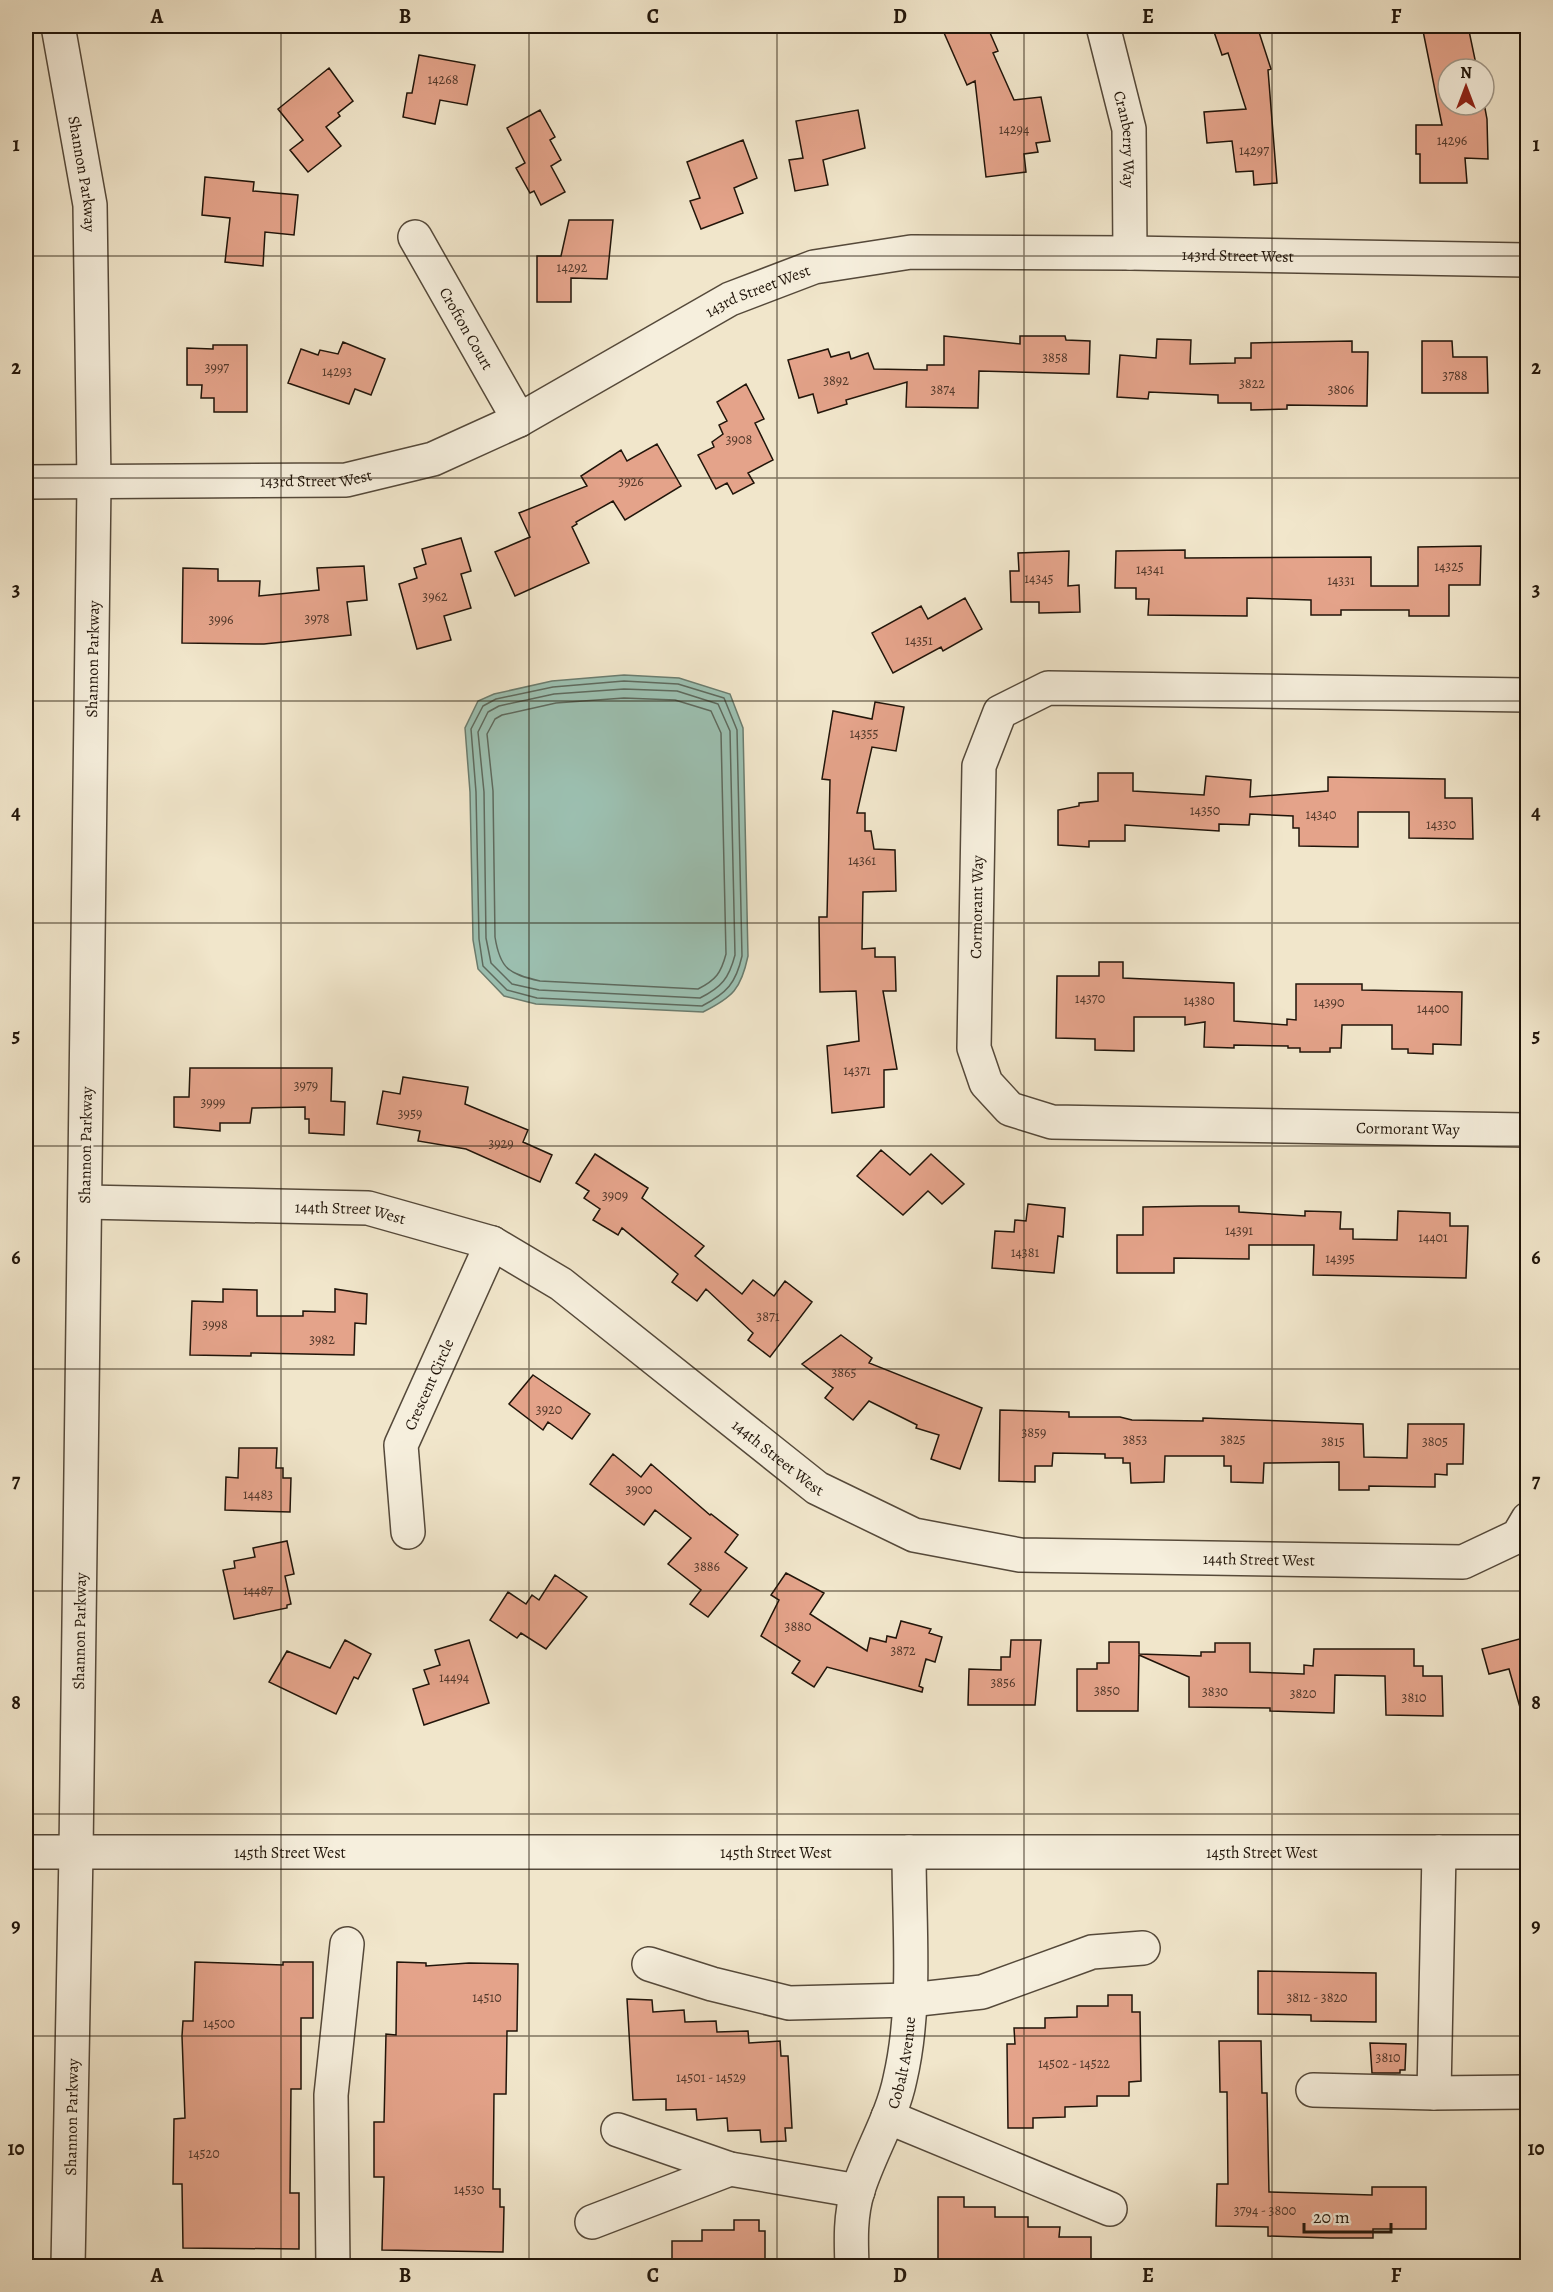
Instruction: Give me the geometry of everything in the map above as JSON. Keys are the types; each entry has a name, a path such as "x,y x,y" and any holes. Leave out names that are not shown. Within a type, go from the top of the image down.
{"street":[{"name":"Shannon Parkway","path":"58,26 90,205 94,483 69,2266"},
{"name":"Cranberry Way","path":"1103,26 1129,129 1130,253"},
{"name":"Crofton Court","path":"415,237 519,420"},
{"name":"143rd Street West","path":"26,482 346,480 433,459 519,420 730,299 814,267 911,252 1130,253 1527,260"},
{"name":"Cormorant Way","path":"1527,695 1048,688 1000,712 979,766 974,1048 986,1083 1010,1109 1052,1122 1527,1130"},
{"name":"144th Street West","path":"85,1202 368,1208 492,1243 561,1284 817,1488 914,1535 1020,1555 1463,1562 1523,1528"},
{"name":"Crescent Circle","path":"408,1532 401,1445 492,1243"},
{"name":"145th Street West","path":"26,1852 1527,1852"},
{"name":"Cobalt Avenue","path":"852,2266 851,2228 858,2191 900,2081 907,2039 910,2000 909,1852"},
{"path":"1434,2093 1439,1852"},
{"path":"333,2266 331,2095 347,1944"},
{"path":"649,1964 712,1984 789,2003 910,2000 982,1992 1092,1952 1143,1948"},
{"path":"1313,2090 1434,2093 1527,2092"},
{"path":"888,2117 1110,2209"},
{"path":"618,2130 730,2169 858,2191"},
{"path":"592,2222 730,2169"}],"water":[{"path":"624,675 679,678 730,694 743,728 748,956 742,977 734,991 722,1002 703,1012 536,1004 504,996 478,969 473,940 470,792 465,728 478,701 494,694 552,681"}],"building":[{"path":"941,26 987,26 998,51 993,53 1014,100 1041,97 1050,141 1036,143 1038,152 1024,154 1026,172 986,177 975,81 967,85"},
{"path":"1212,26 1257,26 1271,69 1268,70 1277,183 1254,185 1253,171 1236,172 1232,141 1207,143 1204,112 1246,109 1228,53 1222,55"},
{"path":"1422,26 1468,26 1474,57 1436,57 1436,95"},
{"path":"419,55 475,65 467,105 440,100 435,124 403,117 407,93 412,93"},
{"path":"329,68 353,101 326,127 341,146 308,172 290,150 303,140 278,109"},
{"path":"540,110 555,137 550,140 561,160 551,166 565,192 541,205 534,191 530,193 516,168 525,163 507,128"},
{"path":"858,110 865,148 823,160 828,185 795,191 789,160 803,158 796,121"},
{"path":"1440,117 1487,117 1488,159 1465,158 1467,183 1420,183 1420,154 1416,154 1416,125 1442,125"},
{"path":"743,140 757,178 734,188 743,213 701,229 690,201 700,198 687,162"},
{"path":"205,177 254,182 253,191 298,195 294,235 265,232 263,266 225,262 230,218 202,215"},
{"path":"569,220 613,220 607,279 571,278 571,302 537,302 537,256 561,256"},
{"path":"944,336 1020,344 1020,336 1065,336 1066,340 1090,341 1089,374 979,371 978,408 906,407 907,382 846,400 847,404 818,413 813,394 799,398 788,360 828,349 831,357 849,352 851,359 868,353 874,369 927,370 927,365 944,365"},
{"path":"1157,339 1191,340 1190,364 1235,363 1235,358 1251,358 1251,343 1352,341 1352,352 1368,352 1367,406 1287,405 1287,409 1251,410 1251,403 1218,403 1218,395 1149,392 1148,399 1117,397 1120,355 1156,358"},
{"path":"1422,341 1452,341 1453,357 1487,357 1488,393 1422,393"},
{"path":"343,342 385,359 371,395 355,389 349,404 288,383 301,349 318,355 320,350 338,354"},
{"path":"213,345 247,345 247,412 214,412 214,398 201,398 202,385 187,385 187,348 213,349"},
{"path":"746,384 764,419 755,423 773,460 748,473 754,483 733,494 727,483 716,489 698,455 714,447 712,442 723,434 719,425 727,421 717,402"},
{"path":"657,444 681,486 625,520 613,501 576,522 577,524 572,527 589,563 515,596 495,552 530,537 519,513 587,486 581,476 621,450 627,461"},
{"path":"461,538 471,571 461,574 471,608 444,616 451,640 417,649 399,584 417,578 414,568 426,564 422,549"},
{"path":"1481,546 1480,585 1449,585 1449,616 1409,616 1409,610 1341,610 1341,615 1311,615 1311,600 1247,598 1247,616 1148,615 1149,599 1136,599 1136,588 1115,588 1116,551 1185,550 1185,558 1371,557 1371,586 1418,586 1418,547"},
{"path":"1069,551 1068,586 1079,585 1080,612 1039,613 1039,602 1011,602 1010,571 1019,571 1018,553"},
{"path":"364,566 367,600 347,602 351,635 264,644 182,643 183,568 218,569 218,581 260,581 259,596 319,590 317,568"},
{"path":"965,598 982,629 943,651 941,647 893,673 872,633 921,606 928,619"},
{"path":"875,702 904,707 896,751 872,747 857,813 865,813 865,831 871,831 874,849 895,850 896,891 863,892 862,949 875,948 875,957 895,957 896,991 883,991 897,1069 884,1070 884,1107 832,1113 827,1046 859,1041 856,991 820,992 819,917 827,917 830,780 822,779 833,711 872,719"},
{"path":"1098,773 1133,773 1133,791 1204,795 1206,776 1251,780 1250,797 1328,791 1328,777 1445,779 1445,798 1472,798 1473,839 1409,838 1409,812 1358,812 1358,847 1299,846 1299,828 1293,828 1293,816 1250,814 1249,825 1219,824 1219,831 1125,825 1125,841 1089,841 1089,847 1058,845 1058,810 1079,806 1079,803 1098,801"},
{"path":"1099,962 1123,962 1123,978 1234,983 1234,1021 1287,1025 1287,1019 1296,1020 1296,984 1362,984 1362,990 1462,992 1461,1045 1433,1044 1433,1054 1408,1053 1408,1049 1392,1049 1392,1025 1342,1025 1341,1048 1330,1048 1330,1052 1300,1052 1300,1048 1288,1048 1288,1046 1204,1047 1205,1022 1185,1025 1185,1017 1134,1017 1134,1051 1095,1050 1095,1039 1056,1038 1057,976 1099,976"},
{"path":"190,1068 332,1068 331,1101 345,1102 344,1135 309,1133 309,1119 305,1119 305,1107 252,1108 250,1123 220,1123 220,1131 174,1127 174,1097 189,1097"},
{"path":"403,1077 468,1087 465,1104 528,1130 523,1142 552,1155 540,1182 466,1149 418,1141 420,1131 377,1124 383,1091 400,1094"},
{"path":"881,1150 910,1175 931,1154 964,1184 942,1204 928,1191 903,1215 857,1176"},
{"path":"595,1154 648,1188 642,1198 704,1246 695,1256 742,1294 753,1280 774,1296 785,1281 812,1302 770,1357 748,1340 753,1333 706,1289 697,1301 672,1282 678,1274 622,1228 618,1235 593,1220 600,1209 584,1198 589,1191 576,1183"},
{"path":"1028,1204 1065,1208 1063,1237 1058,1236 1054,1273 992,1268 995,1231 1014,1232 1015,1220 1026,1221"},
{"path":"1239,1206 1239,1212 1305,1216 1305,1211 1341,1212 1340,1229 1353,1229 1353,1239 1397,1240 1398,1211 1450,1213 1450,1226 1468,1226 1466,1278 1313,1275 1314,1245 1249,1245 1249,1259 1174,1258 1174,1273 1117,1273 1117,1235 1143,1235 1143,1207"},
{"path":"223,1289 257,1290 257,1316 303,1316 303,1311 335,1312 335,1289 367,1294 366,1324 355,1323 354,1355 251,1353 251,1356 190,1355 192,1301 223,1302"},
{"path":"841,1335 872,1358 869,1363 982,1408 960,1469 931,1459 939,1435 916,1428 917,1425 869,1401 853,1420 825,1398 833,1388 802,1364"},
{"path":"533,1375 590,1414 572,1439 548,1422 543,1430 509,1404"},
{"path":"1000,1410 1069,1412 1069,1417 1120,1417 1132,1420 1203,1421 1203,1418 1363,1424 1364,1457 1407,1458 1408,1424 1464,1424 1463,1464 1447,1464 1447,1475 1435,1474 1435,1487 1369,1486 1369,1490 1339,1490 1339,1462 1264,1463 1263,1483 1231,1482 1231,1466 1224,1466 1224,1456 1165,1456 1164,1482 1131,1483 1130,1463 1123,1463 1123,1458 1105,1458 1105,1454 1053,1453 1052,1466 1035,1466 1035,1482 999,1481"},
{"path":"239,1448 277,1448 276,1468 283,1468 283,1478 291,1478 290,1512 225,1510 226,1477 238,1478"},
{"path":"613,1454 641,1477 651,1464 710,1515 738,1535 725,1552 747,1568 708,1617 690,1604 701,1590 668,1564 691,1538 655,1510 644,1525 590,1484"},
{"path":"287,1541 294,1574 285,1576 291,1604 287,1605 287,1608 234,1619 223,1570 235,1568 234,1561 255,1557 253,1548"},
{"path":"786,1573 824,1593 810,1614 867,1651 870,1638 886,1642 887,1636 896,1638 901,1621 931,1629 929,1633 942,1637 935,1662 926,1659 919,1686 923,1688 922,1692 827,1667 814,1687 792,1673 800,1661 761,1636 779,1600 771,1595"},
{"path":"555,1575 587,1597 546,1649 521,1633 517,1638 490,1620 508,1592 526,1604 532,1595 539,1600"},
{"path":"1527,1637 1527,1710 1521,1711 1509,1669 1489,1674 1482,1649"},
{"path":"345,1640 371,1654 358,1679 354,1677 336,1714 269,1682 287,1651 330,1668"},
{"path":"469,1640 489,1703 424,1725 413,1689 429,1684 424,1670 440,1665 435,1650"},
{"path":"1011,1640 1041,1640 1035,1705 968,1705 969,1669 1001,1670 1001,1657 1010,1657"},
{"path":"1109,1642 1139,1642 1139,1654 1201,1656 1201,1652 1215,1652 1215,1643 1250,1643 1250,1672 1304,1674 1304,1665 1313,1666 1314,1649 1414,1649 1414,1666 1423,1666 1423,1676 1442,1676 1443,1716 1386,1715 1385,1676 1335,1675 1334,1713 1270,1711 1270,1708 1189,1707 1189,1677 1139,1655 1138,1711 1077,1711 1077,1669 1097,1669 1097,1663 1109,1663"},
{"path":"195,1962 283,1965 283,1962 313,1962 313,2018 301,2018 301,2089 291,2089 290,2193 299,2193 299,2249 183,2248 182,2184 173,2184 174,2119 185,2118 182,2036 183,2021 193,2021"},
{"path":"397,1962 426,1963 426,1966 469,1963 518,1964 517,2031 507,2031 506,2094 494,2094 493,2189 500,2189 500,2207 504,2207 503,2252 382,2250 384,2177 374,2177 374,2122 384,2122 386,2034 396,2035"},
{"path":"1258,1971 1376,1973 1376,2022 1311,2021 1311,2015 1258,2014"},
{"path":"1108,1995 1132,1995 1132,2012 1140,2012 1141,2081 1129,2082 1129,2096 1097,2096 1097,2106 1065,2107 1065,2117 1033,2118 1033,2128 1008,2128 1007,2044 1015,2044 1014,2028 1045,2028 1045,2018 1077,2017 1077,2006 1108,2006"},
{"path":"627,1999 652,2000 653,2012 684,2010 685,2022 716,2021 717,2032 748,2031 749,2043 780,2041 781,2056 788,2056 792,2128 785,2128 786,2141 761,2142 760,2130 728,2131 727,2118 697,2120 696,2109 666,2110 666,2099 633,2100"},
{"path":"1219,2041 1261,2041 1262,2093 1267,2093 1269,2192 1372,2195 1372,2187 1426,2187 1426,2229 1373,2229 1373,2238 1330,2238 1268,2236 1268,2227 1216,2226 1217,2184 1228,2184 1227,2092 1220,2092"},
{"path":"1370,2043 1406,2044 1405,2070 1400,2070 1400,2073 1372,2073"},
{"path":"938,2197 964,2197 964,2207 995,2207 995,2217 1028,2217 1028,2227 1060,2227 1059,2237 1091,2237 1091,2266 938,2266"},
{"path":"734,2220 759,2220 759,2231 765,2231 765,2266 672,2266 672,2241 702,2241 702,2230 734,2230"}]}
